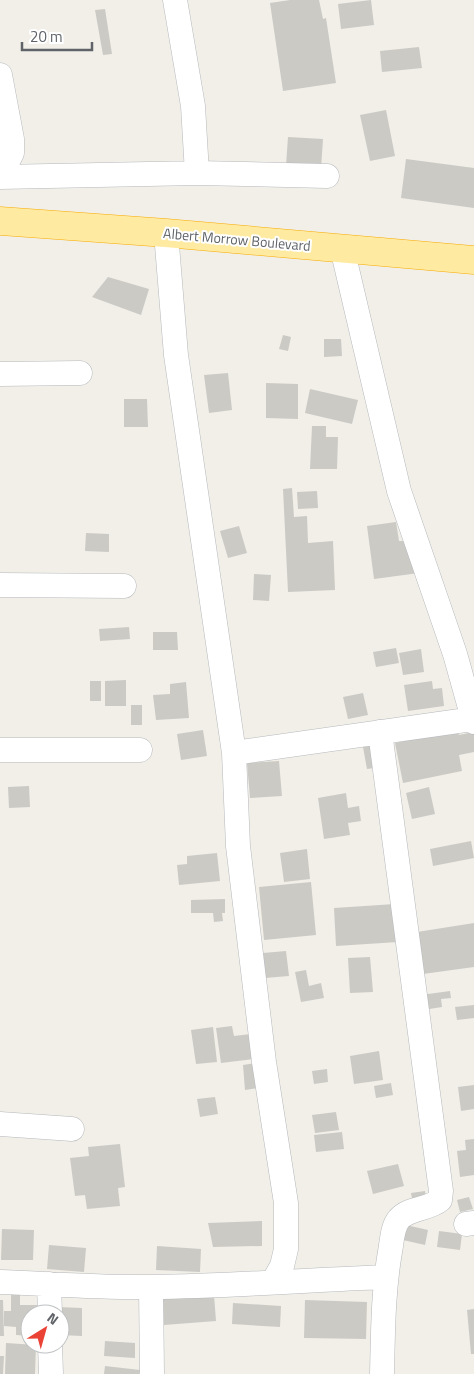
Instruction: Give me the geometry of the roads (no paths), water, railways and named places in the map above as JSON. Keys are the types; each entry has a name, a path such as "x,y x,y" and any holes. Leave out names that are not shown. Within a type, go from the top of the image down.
{"highway":[{"name":"Albert Morrow Boulevard","path":"0,221 166,233 474,260"}],"street":[{"path":"175,0 193,106 197,173"},
{"path":"0,75 12,139 12,153 0,176 197,173 327,176"},
{"path":"166,233 176,355 234,753 238,846 264,1062 286,1203 286,1249 282,1266 273,1282"},
{"path":"234,753 474,720 455,654 399,491 342,248"},
{"path":"0,374 80,373"},
{"path":"0,585 124,586"},
{"path":"380,732 441,1191 440,1200 435,1204 406,1212 398,1220 393,1235 386,1277 382,1374"},
{"path":"0,750 140,750"},
{"path":"0,1124 72,1128"},
{"path":"0,1282 151,1287 241,1285 386,1277"},
{"path":"49,1284 50,1304"},
{"path":"151,1287 152,1374"},
{"path":"50,1354 51,1374"}]}
